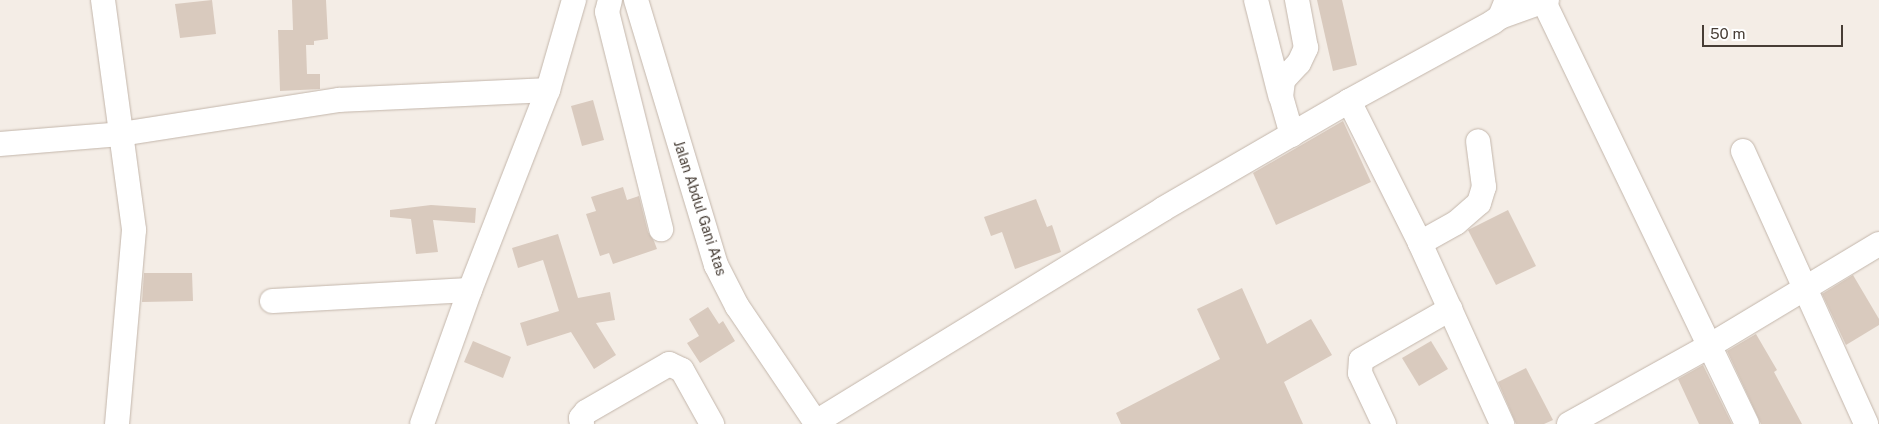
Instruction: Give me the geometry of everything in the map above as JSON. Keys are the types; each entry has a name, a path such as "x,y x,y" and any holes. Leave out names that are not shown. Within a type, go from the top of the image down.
{"street":[{"path":"103,0 134,230 117,424"},
{"path":"422,424 470,290 548,90 574,0"},
{"path":"610,0 607,12 661,229"},
{"name":"Jalan Abdul Gani Atas","path":"636,0 716,265 737,306 817,423"},
{"path":"1256,0 1292,135"},
{"path":"1281,97 1282,80 1299,62 1306,48 1297,0"},
{"path":"817,423 1163,209 1349,101 1496,10 1546,1 1747,424"},
{"path":"0,144 121,134 339,100 548,90"},
{"path":"1349,101 1420,243 1502,424"},
{"path":"1420,243 1456,223 1479,203 1484,187 1478,141"},
{"path":"1743,151 1866,424"},
{"path":"1569,424 1709,346 1879,244"},
{"path":"272,301 470,290"},
{"path":"1384,424 1360,373 1361,360 1450,309"},
{"path":"582,424 582,418 586,412 669,364 682,370 712,424"}],"building":[{"path":"212,0 216,34 180,38 175,4"},
{"path":"292,0 326,0 328,39 314,41 314,45 306,45 307,74 320,74 320,89 280,91 278,30 293,30"},
{"path":"1317,0 1342,0 1357,65 1333,71"},
{"path":"593,100 604,140 582,146 571,106"},
{"path":"1343,121 1371,182 1276,225 1253,173"},
{"path":"623,187 627,200 639,196 648,232 657,249 613,264 609,253 600,256 586,214 596,211 591,197"},
{"path":"1036,199 1047,227 1052,225 1061,252 1015,269 1002,232 991,236 984,217"},
{"path":"431,205 476,208 475,223 433,220 438,252 416,254 411,219 390,217 390,210"},
{"path":"1508,210 1536,266 1496,285 1468,230"},
{"path":"558,234 578,298 610,292 615,320 596,323 616,355 594,369 571,332 527,346 520,323 559,311 543,260 518,268 512,248"},
{"path":"144,273 192,273 193,301 142,302"},
{"path":"1853,275 1879,319 1879,325 1846,345 1822,294"},
{"path":"1242,288 1267,344 1311,319 1332,355 1284,382 1303,424 1121,424 1116,413 1220,359 1197,309"},
{"path":"708,307 719,324 723,321 735,341 700,363 687,343 699,336 689,319"},
{"path":"1756,334 1777,370 1774,372 1802,424 1761,424 1727,351"},
{"path":"473,341 511,357 503,378 464,362"},
{"path":"1431,341 1448,369 1419,386 1402,358"},
{"path":"1703,365 1732,424 1699,424 1678,379"},
{"path":"1526,368 1553,420 1544,424 1516,424 1498,382"}]}
